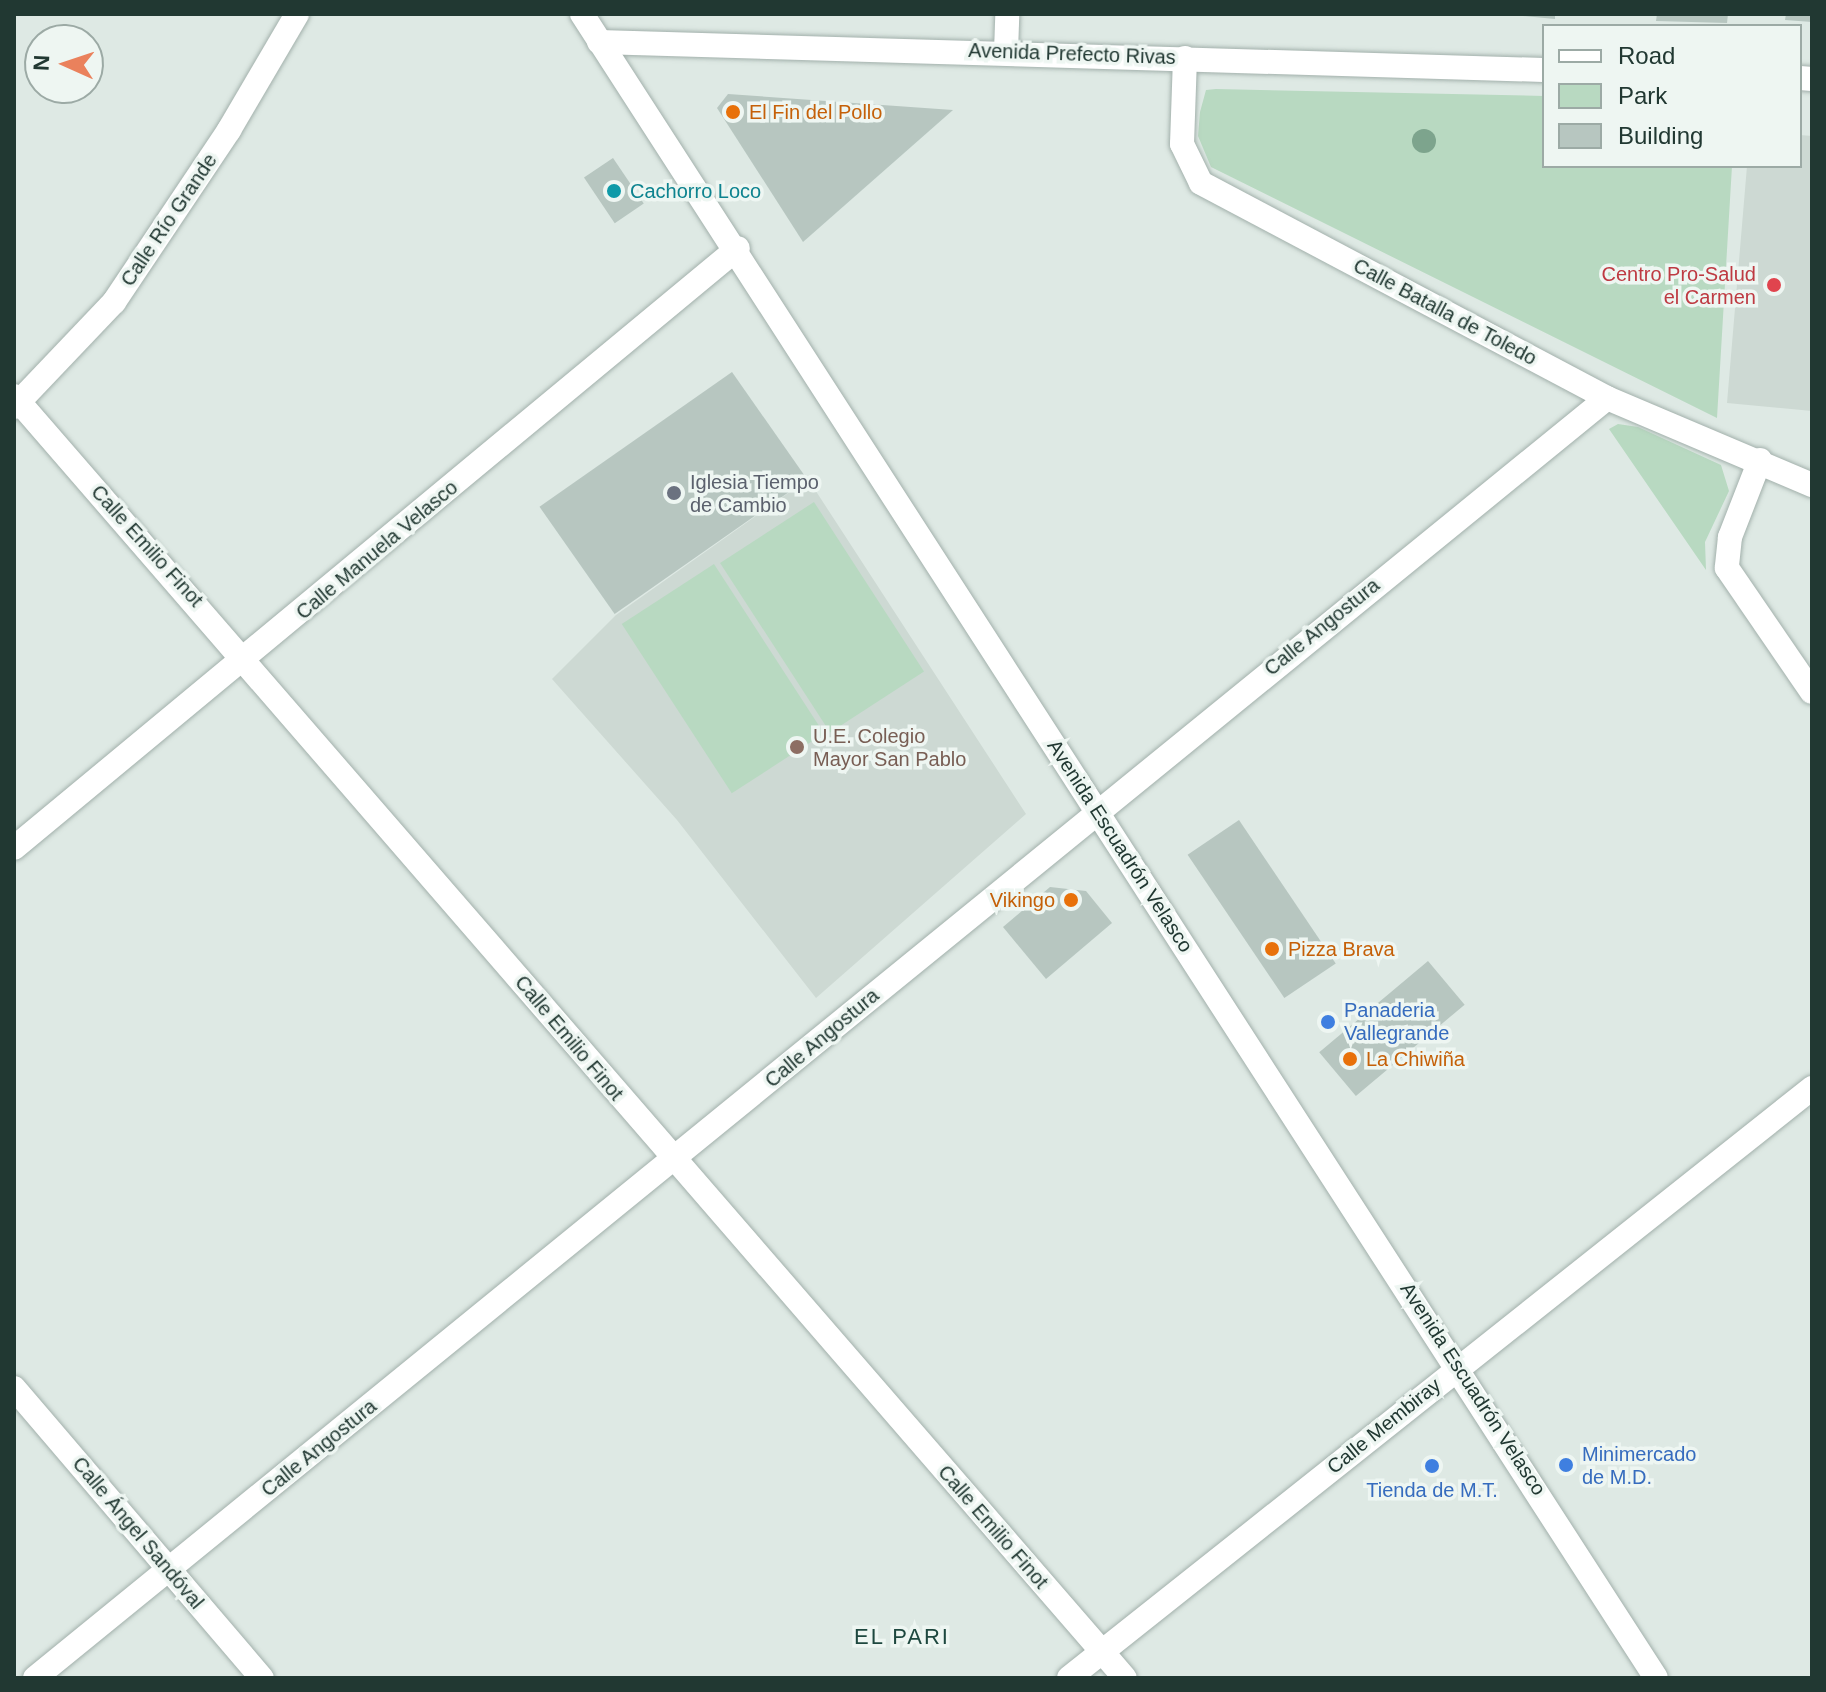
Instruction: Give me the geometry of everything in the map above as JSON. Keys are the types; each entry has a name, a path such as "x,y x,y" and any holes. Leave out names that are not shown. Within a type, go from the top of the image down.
{"street":[{"name":"Calle Río Grande","path":"16,402 114,302 229,130 297,14"},
{"name":"Avenida Escuadrón Velasco","path":"582,14 738,248 1095,809 1459,1366 1656,1678"},
{"path":"1006,52 1007,14"},
{"name":"Avenida Prefecto Rivas","path":"599,42 1542,70"},
{"name":"Calle Batalla de Toledo","path":"1185,58 1182,144 1201,183 1607,398 1760,460 1812,485"},
{"name":"Calle Manuela Velasco","path":"14,848 247,659 738,248"},
{"name":"Calle Angostura","path":"35,1678 674,1162 1095,809 1607,398"},
{"name":"Calle Emilio Finot","path":"16,402 247,659 674,1162 1125,1678"},
{"path":"1760,460 1730,537 1727,568 1812,692"},
{"name":"Calle Membiray","path":"1069,1678 1812,1088"},
{"name":"Calle Ángel Sandóval","path":"14,1388 262,1678"}],"shaded area":[{"name":"Centro Pro-Salud el Carmen","path":"1802,135 1812,136 1812,411 1727,403 1747,168 1802,168"},
{"name":"U.E. Colegio Mayor San Pablo","path":"808,479 1026,814 816,998 677,820 552,679 616,615"}],"green space":[{"path":"1206,90 1542,96 1542,168 1732,168 1717,418 1211,167 1198,136"},
{"path":"1618,424 1638,427 1721,465 1729,491 1705,542 1706,570 1609,429"},
{"path":"814,502 924,671 830,732 720,563"},
{"path":"714,564 824,733 732,793 622,624"}],"building":[{"path":"1555,14 1555,19 1523,16"},
{"path":"1657,14 1728,14 1727,23 1656,21"},
{"path":"1786,14 1812,14 1812,22 1785,20"},
{"path":"728,94 953,110 803,242 717,108"},
{"name":"Cachorro Loco","path":"613,158 644,204 615,223 584,178"},
{"name":"Iglesia Tiempo de Cambio","path":"732,372 807,479 615,614 539,507"},
{"path":"1239,820 1336,963 1284,998 1188,855"},
{"path":"1050,887 1086,891 1112,923 1046,979 1003,927"},
{"path":"1428,961 1465,1005 1356,1096 1319,1052"}],"place":[{"name":"El Fin del Pollo","path":"733,112"},
{"name":"Cachorro Loco","path":"614,191"},
{"name":"Centro Pro-Salud el Carmen","path":"1774,285"},
{"name":"Iglesia Tiempo de Cambio","path":"674,493"},
{"name":"U.E. Colegio Mayor San Pablo","path":"797,747"},
{"name":"Vikingo","path":"1071,900"},
{"name":"Pizza Brava","path":"1272,949"},
{"name":"Panaderia Vallegrande","path":"1328,1022"},
{"name":"La Chiwiña","path":"1350,1059"},
{"name":"Minimercado de M.D.","path":"1566,1465"},
{"name":"Tienda de M.T.","path":"1432,1466"}],"district":[{"name":"EL PARI","path":"902,1637"}]}
